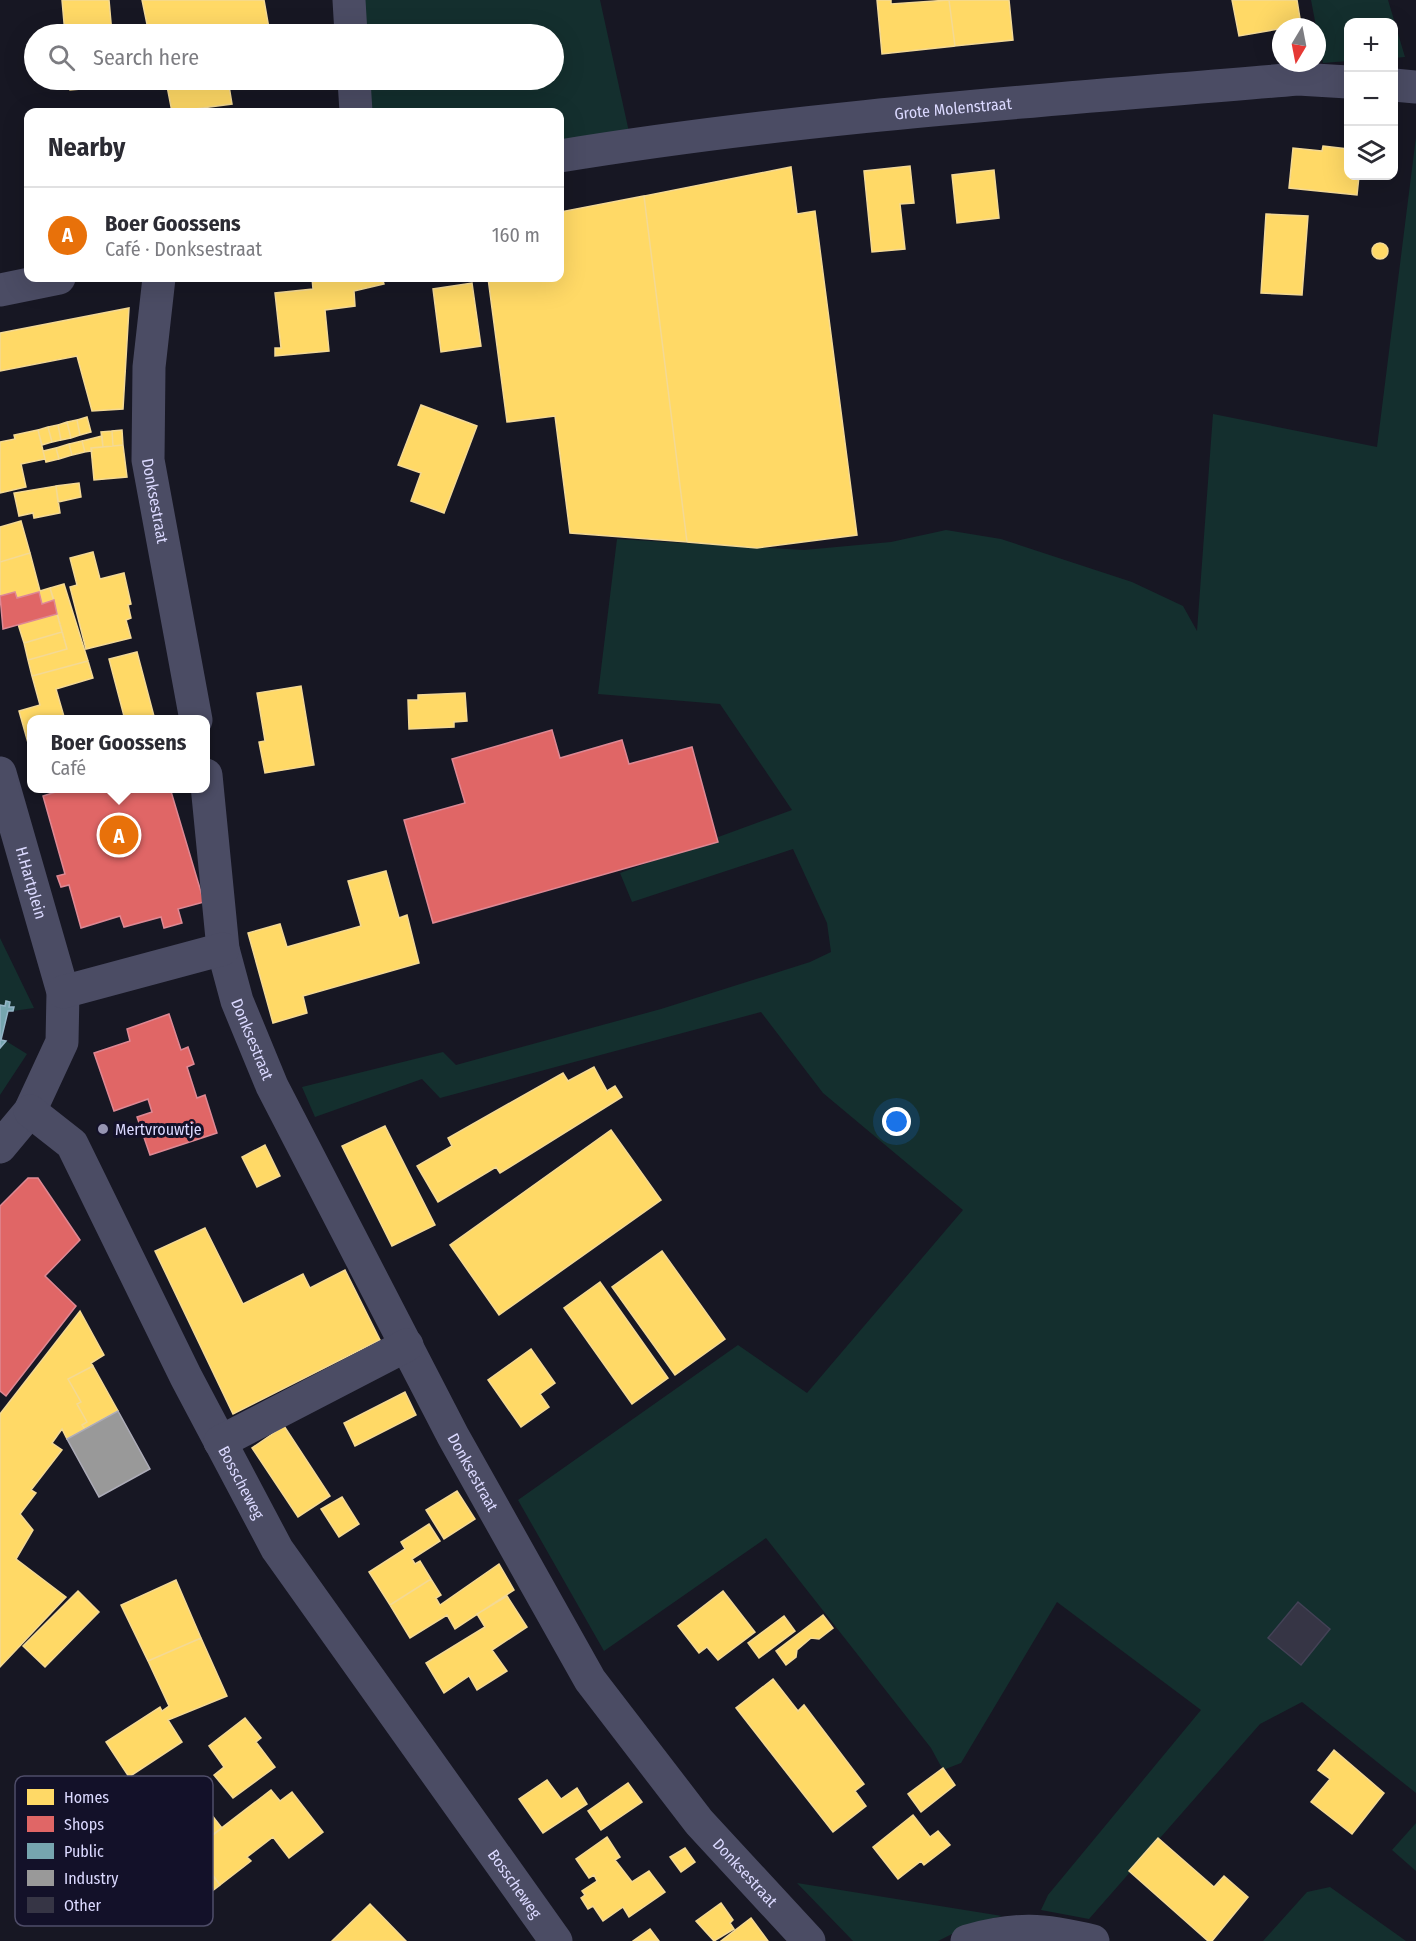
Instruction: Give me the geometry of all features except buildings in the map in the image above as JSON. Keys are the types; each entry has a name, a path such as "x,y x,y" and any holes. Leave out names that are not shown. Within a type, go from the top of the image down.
{"street":[{"path":"349,0 350,24"},
{"name":"Grote Molenstraat","path":"564,155 687,135 826,119 1298,79 1344,82"},
{"path":"1398,85 1416,87"},
{"path":"355,90 356,108"},
{"path":"0,290 39,282"},
{"name":"Donksestraat","path":"159,282 149,367 148,460 195,715"},
{"name":"H.Hartplein","path":"0,773 6,821 63,992"},
{"name":"Donksestraat","path":"208,793 223,949 237,1001 272,1086 459,1446 590,1680 699,1822 809,1941"},
{"path":"0,1147 30,1111 62,1042 63,992 223,949"},
{"name":"Bosscheweg","path":"30,1111 72,1144 220,1442 277,1549 556,1941"},
{"path":"220,1442 407,1345"},
{"path":"967,1941 998,1932 1048,1930 1093,1941"}],"green space":[{"path":"362,0 600,0 629,132 564,143 564,108 369,108 368,90 564,90 564,24 363,24"},
{"path":"1311,0 1388,0 1393,18 1344,18 1344,61 1326,63 1326,18 1314,18"},
{"path":"1398,34 1405,57 1398,58"},
{"path":"1416,137 1416,1793 1302,1702 1260,1724 1089,1919 1041,1910 1048,1895 1201,1710 1057,1602 961,1763 943,1770 931,1748 766,1538 604,1651 518,1500 738,1345 807,1393 963,1210 823,1093 761,1012 440,1098 422,1079 315,1117 302,1087 443,1052 456,1065 661,1009 810,962 831,952 827,923 793,849 632,902 620,873 792,810 720,704 598,694 617,539 804,550 891,542 946,530 1001,539 1132,582 1183,606 1197,631 1213,414 1377,447"},
{"path":"0,938 34,1008 13,1011 13,1008 9,1007 10,1002 5,1006 0,1005"},
{"path":"6,1041 27,1054 0,1095 0,1048"},
{"path":"1416,1823 1416,1871 1392,1850"},
{"path":"797,1883 1002,1916 974,1923 938,1941 853,1941"},
{"path":"1330,1887 1406,1941 1263,1941 1307,1892"}],"place":[{"name":"Boer Goossens","path":"119,835"},
{"name":"Mertvrouwtje","path":"103,1129"}]}
